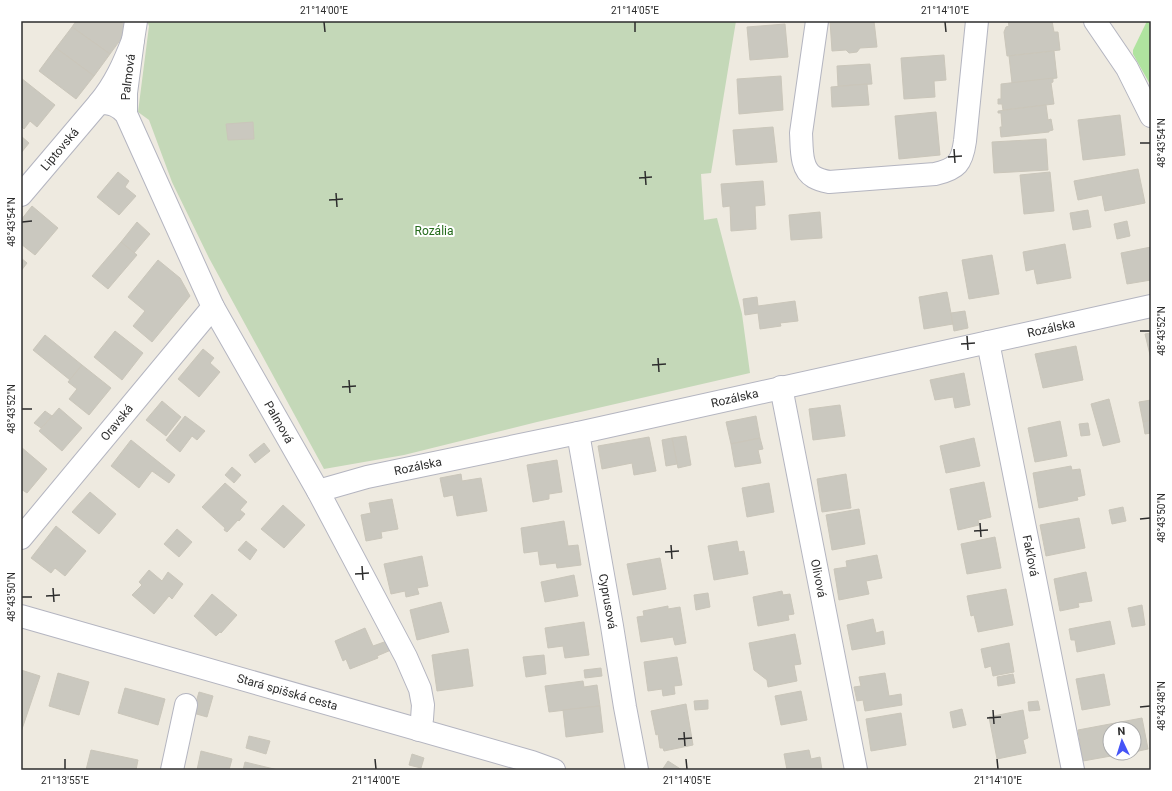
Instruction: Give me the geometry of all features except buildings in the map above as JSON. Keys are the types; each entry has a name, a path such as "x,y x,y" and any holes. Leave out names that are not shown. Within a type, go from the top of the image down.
{"street":[{"path":"817,21 801,134 802,152 804,164 808,172 813,177 829,182 935,174 947,171 956,166 961,158 965,141 977,21"},
{"path":"1095,21 1127,68 1151,116"},
{"name":"Palmová","path":"99,103 112,86 120,72 134,31"},
{"name":"Palmová","path":"126,114 126,94 134,31"},
{"name":"Palmová","path":"99,103 114,104 121,108 126,114 213,307 318,490 406,657 420,689 423,705 422,719 419,730"},
{"name":"Liptovská","path":"21,195 99,103"},
{"name":"Rozálska","path":"318,490 367,477 578,433 1151,306"},
{"name":"Oravská","path":"21,538 213,307"},
{"name":"Fakľová","path":"988,342 1073,770"},
{"name":"Olivová","path":"781,388 856,770"},
{"name":"Cyprusová","path":"578,433 637,770"},
{"name":"Stará spišská cesta","path":"21,616 532,762 554,770"},
{"path":"172,770 186,705"}],"green space":[{"name":"Rozália","path":"147,21 736,21 711,173 701,174 704,220 717,218 742,314 750,373 537,422 404,455 324,469 209,258 172,182 149,120 138,112 149,26"},
{"path":"1147,21 1151,21 1151,86 1133,54 1133,50"}]}
